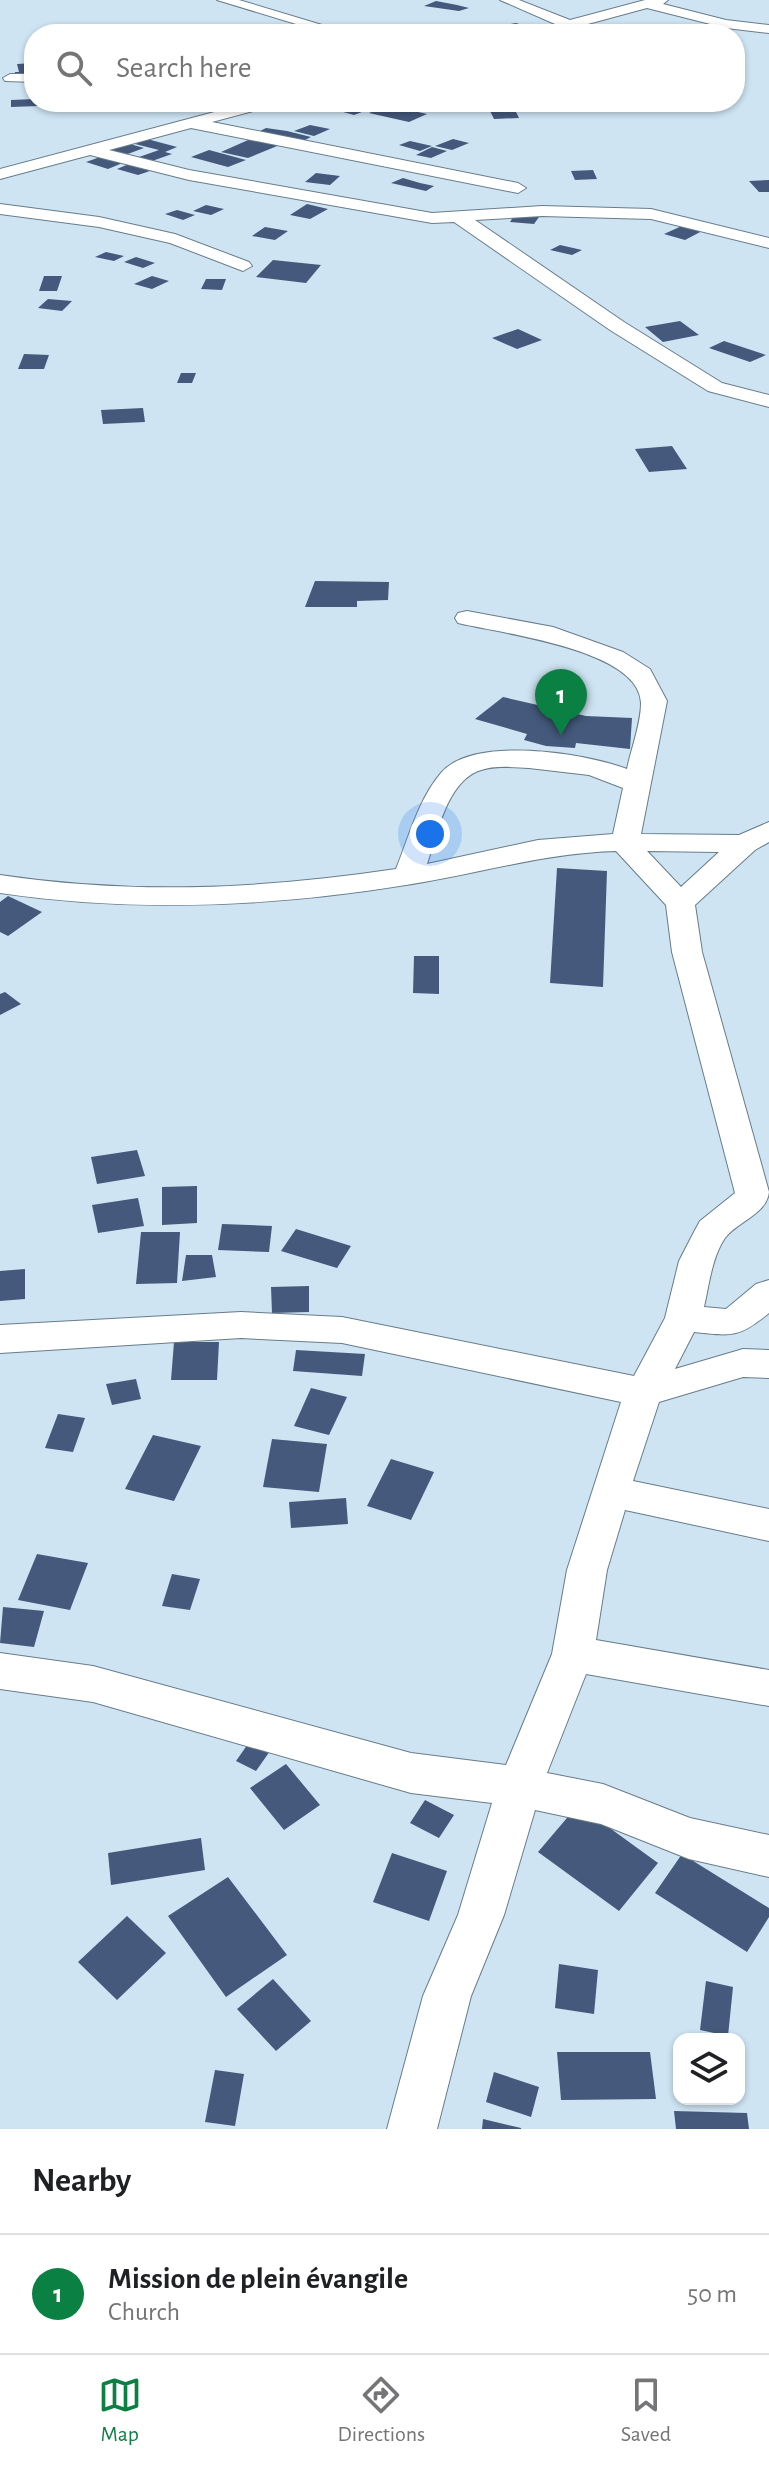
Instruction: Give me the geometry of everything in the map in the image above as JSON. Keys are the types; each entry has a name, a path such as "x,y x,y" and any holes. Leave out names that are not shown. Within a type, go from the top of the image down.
{"street":[{"path":"224,0 309,24"},
{"path":"507,0 567,24"},
{"path":"573,24 654,2 726,24"},
{"path":"745,26 769,29"},
{"path":"10,78 24,78"},
{"path":"0,174 233,112"},
{"path":"191,123 518,188"},
{"path":"89,150 189,175 432,218 542,211 651,214 769,243"},
{"path":"0,208 27,190 33,176 26,167"},
{"path":"0,208 99,222 175,239 243,266"},
{"path":"460,218 617,326 715,387 769,401"},
{"path":"467,618 544,632 614,657 641,674 654,701 625,844"},
{"path":"408,876 444,787 459,770 490,760 548,762 606,770 637,784"},
{"path":"0,884 104,898 183,899 286,893 408,876 580,844 757,837"},
{"path":"680,903 757,837"},
{"path":"412,2129 447,1996 481,1915 519,1787 573,1654 587,1570 627,1437 644,1392 683,1318 697,1261 712,1230 764,1203 722,1090 687,952 680,903 625,844"},
{"path":"683,1318 733,1323 769,1293"},
{"path":"0,1339 241,1325 342,1330 644,1392 743,1363 769,1364"},
{"path":"611,1492 769,1525"},
{"path":"573,1654 769,1688"},
{"path":"0,1671 93,1684 411,1773 519,1787 603,1804 689,1838 769,1856"}],"building":[{"path":"436,1 469,8 459,11 424,6"},
{"path":"17,64 24,64 24,77 14,77 15,72 19,72"},
{"path":"24,99 24,107 11,107 11,100"},
{"path":"418,112 427,114 409,122 369,113"},
{"path":"490,112 516,112 519,118 494,119"},
{"path":"310,125 330,129 314,136 294,131"},
{"path":"266,128 311,137 301,142 256,133"},
{"path":"255,137 282,144 248,158 221,152"},
{"path":"147,139 177,147 165,152 172,154 152,161 139,157 159,150 135,144"},
{"path":"453,139 469,143 452,150 435,146"},
{"path":"410,141 432,146 420,151 399,145"},
{"path":"130,144 144,148 125,155 111,150"},
{"path":"432,147 447,151 431,158 416,155"},
{"path":"209,150 246,160 228,167 191,157"},
{"path":"103,156 125,162 108,169 86,162"},
{"path":"129,164 150,171 138,175 117,169"},
{"path":"593,170 597,179 575,180 571,171"},
{"path":"316,173 340,176 330,185 305,182"},
{"path":"403,178 434,186 426,191 391,183"},
{"path":"769,180 769,192 759,192 749,181"},
{"path":"307,204 328,209 310,219 290,215"},
{"path":"206,205 224,209 211,215 193,211"},
{"path":"177,210 195,215 183,220 165,214"},
{"path":"515,214 539,217 534,224 510,222"},
{"path":"684,225 704,230 685,240 664,234"},
{"path":"265,227 288,231 275,240 252,236"},
{"path":"560,245 582,250 572,255 550,250"},
{"path":"106,252 124,256 114,261 95,257"},
{"path":"136,257 155,263 143,268 124,262"},
{"path":"273,260 321,265 306,283 256,277"},
{"path":"44,276 62,276 57,291 39,291"},
{"path":"152,276 169,281 152,289 134,284"},
{"path":"206,279 226,279 222,290 201,289"},
{"path":"48,299 72,301 62,311 38,308"},
{"path":"680,321 699,335 663,342 645,327"},
{"path":"518,329 542,340 517,349 492,338"},
{"path":"724,341 766,355 750,362 709,348"},
{"path":"24,354 49,355 44,369 18,369"},
{"path":"181,373 196,373 192,383 177,383"},
{"path":"143,408 145,422 103,424 101,410"},
{"path":"672,446 687,469 649,472 635,449"},
{"path":"315,581 389,582 388,600 357,601 357,607 305,607"},
{"path":"503,697 586,716 632,718 630,749 576,743 575,748 546,746 524,740 527,734 475,719"},
{"path":"557,868 607,871 603,987 550,983"},
{"path":"8,896 42,912 8,936 0,932 0,902"},
{"path":"414,956 439,956 439,994 413,993"},
{"path":"5,992 21,1004 0,1015 0,994"},
{"path":"137,1150 145,1176 97,1184 91,1157"},
{"path":"197,1186 197,1223 162,1225 162,1187"},
{"path":"138,1198 144,1226 98,1233 92,1205"},
{"path":"222,1224 272,1226 269,1252 218,1250"},
{"path":"296,1229 351,1246 337,1268 281,1251"},
{"path":"141,1232 180,1232 177,1283 136,1284"},
{"path":"186,1255 212,1255 216,1277 182,1281"},
{"path":"25,1269 25,1299 0,1301 0,1271"},
{"path":"309,1286 309,1312 272,1313 271,1287"},
{"path":"174,1342 219,1342 217,1380 171,1380"},
{"path":"296,1350 365,1354 362,1376 293,1371"},
{"path":"136,1379 141,1399 112,1405 106,1384"},
{"path":"311,1388 347,1397 329,1435 294,1426"},
{"path":"58,1414 85,1418 73,1452 45,1448"},
{"path":"153,1435 201,1446 174,1501 125,1489"},
{"path":"272,1439 327,1444 319,1492 263,1487"},
{"path":"391,1459 434,1472 411,1520 367,1506"},
{"path":"346,1498 348,1524 291,1528 289,1502"},
{"path":"37,1554 88,1563 70,1610 18,1600"},
{"path":"172,1574 200,1579 190,1610 162,1606"},
{"path":"3,1607 44,1611 34,1647 0,1643"},
{"path":"250,1741 270,1751 256,1771 236,1761"},
{"path":"286,1764 320,1805 284,1830 250,1788"},
{"path":"425,1800 454,1815 439,1838 410,1823"},
{"path":"578,1805 658,1863 619,1911 538,1852"},
{"path":"201,1838 205,1870 111,1885 108,1853"},
{"path":"392,1853 447,1871 429,1921 373,1902"},
{"path":"682,1854 769,1908 769,1917 747,1952 655,1893"},
{"path":"228,1877 287,1955 226,1997 168,1916"},
{"path":"127,1916 166,1953 117,2000 78,1962"},
{"path":"559,1964 598,1970 594,2014 555,2008"},
{"path":"273,1979 311,2021 276,2051 237,2009"},
{"path":"706,1981 733,1987 728,2033 700,2030"},
{"path":"557,2052 650,2052 656,2099 561,2100"},
{"path":"215,2070 244,2074 235,2126 205,2122"},
{"path":"494,2072 539,2087 531,2117 486,2102"},
{"path":"674,2111 747,2113 749,2129 676,2129"},
{"path":"483,2119 521,2128 521,2129 482,2129"}],"place":[{"name":"Mission de plein évangile","path":"561,735"}]}
